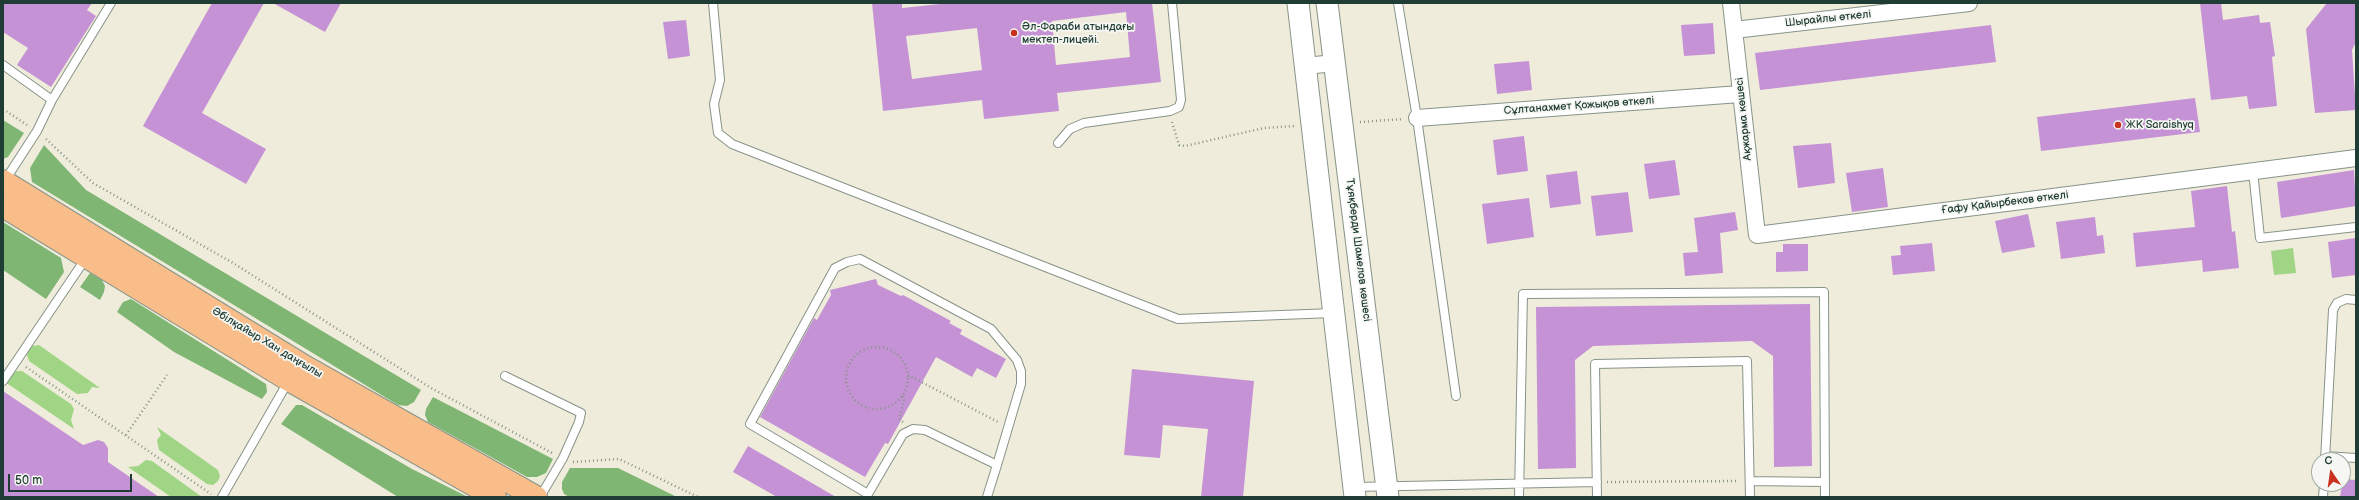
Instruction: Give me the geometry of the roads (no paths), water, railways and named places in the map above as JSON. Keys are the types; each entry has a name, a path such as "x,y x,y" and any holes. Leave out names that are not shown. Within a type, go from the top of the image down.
{"main road":[{"name":"Әбілқайыр Хан даңғылы","path":"3,182 304,366 536,497"},
{"name":"Әбілқайыр Хан даңғылы","path":"3,206 86,258 289,380 495,497"}],"street":[{"path":"1298,3 1354,492"},
{"name":"Тұяқберди Шамелов көшесі","path":"1327,3 1388,491"},
{"name":"Ақжарма көшесі","path":"1731,3 1757,235"},
{"name":"Шырайлы өткелі","path":"1734,30 1969,3"},
{"path":"1305,66 1335,63"},
{"name":"Сұлтанахмет Қожықов өткелі","path":"1417,118 1740,94"},
{"path":"2253,171 2356,158"},
{"name":"Ғафу Қайырбеков өткелі","path":"1757,235 2253,171"}],"lane":[{"path":"3,182 37,132 52,100 110,3"},
{"path":"713,3 720,80 714,104 718,133 732,144 1178,319 1333,313"},
{"path":"1058,143 1070,129 1084,123 1170,111 1178,107 1181,100 1172,3"},
{"path":"1398,3 1417,118 1456,396"},
{"path":"3,65 52,100"},
{"path":"2253,171 2260,238 2356,227"},
{"path":"3,381 86,258"},
{"path":"987,497 997,465 1021,384 1021,371 1017,360 1007,346 991,329 860,259 847,262 835,268 750,424 868,494 903,434 913,429 925,430 997,465"},
{"path":"1518,497 1523,294 1824,292 1825,497"},
{"path":"2325,452 2333,310 2336,303 2346,299 2356,300"},
{"path":"1597,497 1594,364 1747,361 1750,497"},
{"path":"505,376 581,413 580,422 563,458 540,497"},
{"path":"222,497 289,380"},
{"path":"1750,481 1825,482"},
{"path":"1354,492 1518,483 1597,482"}],"place":[{"name":"Әл-Фараби атындағы мектеп-лицейі.","path":"1014,33"},
{"name":"ЖК Saraishyq","path":"2118,125"}]}
